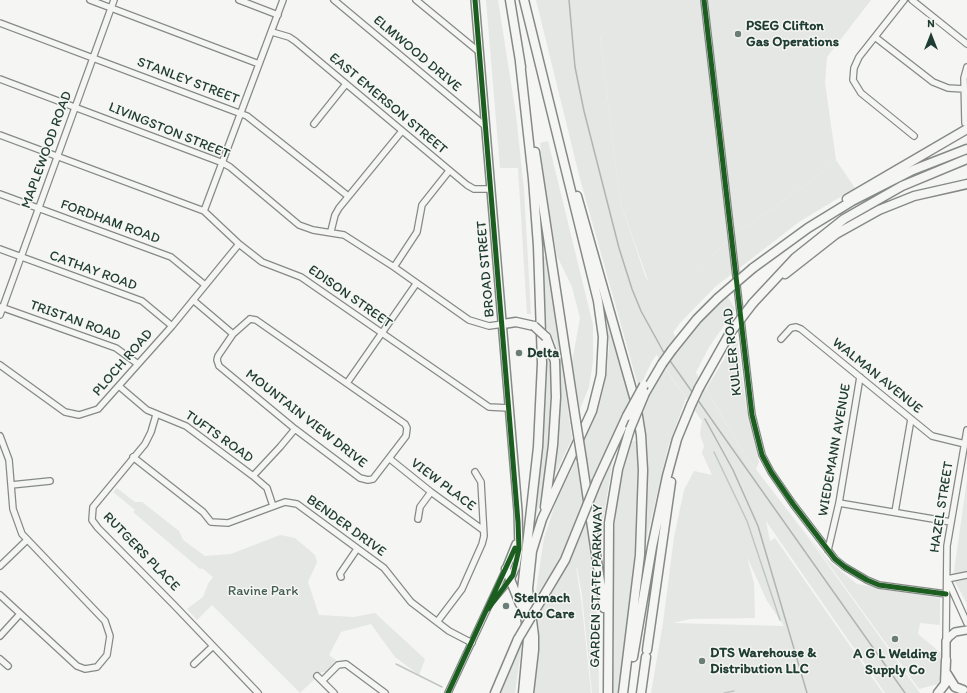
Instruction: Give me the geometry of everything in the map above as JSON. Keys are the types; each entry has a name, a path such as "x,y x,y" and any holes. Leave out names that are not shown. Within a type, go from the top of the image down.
{"highway":[{"path":"510,0 608,634"},
{"path":"524,0 598,301 602,324 603,350 601,375 592,411 542,519 532,551 529,573 528,600 534,636 529,693"},
{"path":"520,62 535,202 542,363 538,447 523,573 522,595 528,646 523,693"},
{"path":"551,111 627,369 636,404 641,435 643,470 640,554 623,693"},
{"path":"808,228 853,194 966,126"},
{"name":"GARDEN STATE PARKWAY","path":"608,693 608,542 611,507 618,469 644,389 672,350 697,319 718,298 753,268 808,228 852,201 887,182 967,149"},
{"path":"628,693 652,547 677,439 699,388 730,333 760,294 805,249 844,219 902,186 967,159"},
{"path":"760,294 823,243 859,220 890,205 914,196 967,184"},
{"path":"503,324 516,322 534,326 546,337 556,361 556,403 553,445 542,519"},
{"path":"495,693 518,639 564,560 597,481 627,416 644,389"},
{"path":"642,693 646,653 677,439"},
{"path":"506,569 525,616"},
{"path":"938,693 944,687 947,674 946,660"},
{"path":"947,674 951,684 965,690"},
{"path":"951,693 965,690"}],"main road":[{"name":"BROAD STREET","path":"475,0 478,51 503,324 518,536 517,560 510,580"},
{"name":"BROAD STREET","path":"506,569 518,536"},
{"path":"946,641 955,632 967,630"},
{"name":"HAZEL STREET","path":"946,641 946,660"}],"street":[{"path":"90,0 259,64"},
{"name":"MAPLEWOOD ROAD","path":"1,307 21,258 114,0"},
{"path":"239,0 278,15"},
{"path":"204,211 242,114 283,0"},
{"name":"ELMWOOD DRIVE","path":"334,0 485,126"},
{"path":"416,0 478,51"},
{"name":"KULLER ROAD","path":"704,0 755,430 762,455 771,472 828,550 845,567 873,583 890,587 946,594"},
{"path":"904,0 855,63 853,72 855,84 861,93 914,136"},
{"path":"912,0 967,44"},
{"name":"STANLEY STREET","path":"0,22 247,116 348,196"},
{"name":"EAST EMERSON STREET","path":"272,32 289,37 295,41 449,170 474,189 490,189"},
{"path":"875,37 933,82 948,88 964,89"},
{"path":"966,126 964,78 967,67"},
{"name":"LIVINGSTON STREET","path":"0,79 230,167 300,225 313,230 344,234 469,320 489,326 503,324"},
{"path":"314,124 346,84"},
{"path":"331,232 335,215 348,196 402,131"},
{"name":"EDISON STREET","path":"0,135 204,211 239,244 262,262 301,277 489,407 509,408"},
{"path":"394,267 417,232 422,205 449,170"},
{"name":"FORDHAM ROAD","path":"0,194 171,257 206,285"},
{"name":"PLOCH ROAD","path":"0,365 59,409 70,414 86,414 98,409 120,387 239,244"},
{"name":"CATHAY ROAD","path":"0,249 21,258 142,301 172,326"},
{"path":"347,383 416,284"},
{"path":"193,300 233,334"},
{"path":"0,315 1,307"},
{"name":"TRISTAN ROAD","path":"1,307 121,350 138,364"},
{"name":"MOUNTAIN VIEW DRIVE","path":"250,319 256,320 347,383 405,424 407,428 406,436 373,479 365,480 295,429 219,366 217,360 218,356 233,334 250,319"},
{"name":"WALMAN AVENUE","path":"781,339 791,328 799,328 936,438 964,444"},
{"name":"WIEDEMANN AVENUE","path":"828,550 839,503 860,377"},
{"name":"TUFTS ROAD","path":"120,387 142,407 156,415 179,422 186,426 253,476 267,488 273,506"},
{"name":"RUTGERS PLACE","path":"156,415 149,438 96,501 91,511 92,520 98,528 174,605 212,647 258,693"},
{"path":"895,512 911,419"},
{"path":"253,476 295,429"},
{"name":"HAZEL STREET","path":"946,641 947,546 967,430"},
{"path":"0,436 9,460 15,516 27,540 105,621 110,636 107,655 97,667 81,668 73,664 0,595"},
{"name":"BENDER DRIVE","path":"133,457 203,512 211,522 228,522 285,502 298,504 384,568 411,602 449,631 472,643"},
{"name":"VIEW PLACE","path":"390,458 431,492 483,530"},
{"path":"437,622 462,589 482,544 483,530 481,482 475,472"},
{"path":"11,485 50,481"},
{"path":"418,520 420,506 431,492"},
{"path":"839,503 951,522"},
{"path":"0,566 27,540"},
{"path":"341,578 340,574 357,549"},
{"path":"448,693 506,569"},
{"path":"967,575 947,579 954,598 967,623"},
{"path":"488,609 510,580"},
{"path":"0,636 20,614"},
{"path":"194,664 212,647"},
{"path":"0,659 8,666"},
{"path":"322,681 338,665 346,664 385,693"},
{"path":"317,676 334,693"}],"shaded area":[{"path":"600,0 871,0 827,57 825,83 836,160 813,180 732,236 661,308 680,346 745,455 808,537 920,693 885,693 766,521 770,541 775,538 883,693 651,693 663,623 674,537 684,490 694,471 712,475 702,453 704,446 700,434 702,421 659,359 609,267 632,253 649,283 620,201 600,35","holes":["747,557 767,601 784,626 673,623 690,619 755,618 754,583"]},
{"path":"807,534 827,559 857,584 940,598 940,625 920,623 918,634 941,653 941,677 938,684 919,689"},
{"path":"574,553 582,607 591,693 534,693 539,632 537,618"}],"green space":[{"path":"486,0 498,0 516,115 524,190 531,314 527,314 518,168 500,168"},
{"path":"536,0 600,0 600,35 620,201 646,278 659,309 732,236 813,180 836,160 855,188 799,222 715,287 680,323 652,361 639,389 579,175"},
{"path":"548,141 593,325 593,361 589,387 580,409 572,362 580,318 572,287 557,256 545,188 540,143"},
{"path":"547,256 572,439 552,480 559,362 556,343 545,325 542,257"},
{"path":"727,295 735,310 709,347 693,378 676,352 693,330"},
{"path":"606,311 632,398 592,487 584,441 599,407 607,372 609,347"},
{"path":"737,338 746,405 759,462 756,469 745,455 706,389"},
{"path":"545,342 553,379 552,431 546,476 536,517 545,406"},
{"path":"664,367 686,398 668,447 644,550 641,413"},
{"path":"630,441 639,441 639,487 636,541 620,693 613,693 613,543 619,485"},
{"path":"614,450 603,522 601,565 592,501"},
{"path":"576,460 587,522 598,621 599,693 592,693 582,595 577,568 569,570 546,582 535,598 544,538 556,502"},
{"path":"967,480 967,604 953,578"},
{"name":"Ravine Park","path":"117,488 135,502 142,502 179,531 183,540 205,556 231,554 280,535 295,538 315,555 317,562 308,582 319,615 354,617 375,613 425,659 419,675 395,657 371,624 341,632 329,655 337,661 327,672 322,672 300,693 212,605 197,620 187,609 203,597 208,584 213,577 202,568 200,569 133,512 135,510 113,492"},
{"path":"523,636 515,693 498,693"}],"waterway":[{"path":"714,452 747,521 780,620"},
{"path":"396,664 442,687"},
{"path":"724,693 734,691"}],"railway":[{"path":"569,0 575,67 584,111 619,248 632,289 641,311 663,351 905,693"},
{"path":"705,419 733,470 758,526 807,693"}],"cycle path":[{"path":"475,0 519,549 513,575 488,609"},
{"path":"704,0 752,415 762,455 771,472 793,504 835,559 845,567 879,585 946,594"},
{"path":"448,693 515,548"}],"place":[{"name":"PSEG Clifton Gas Operations","path":"738,34"},
{"name":"Delta","path":"519,353"},
{"name":"Stelmach Auto Care","path":"506,606"},
{"name":"A G L Welding Supply Co","path":"895,639"},
{"name":"DTS Warehouse & Distribution LLC","path":"702,661"}]}
